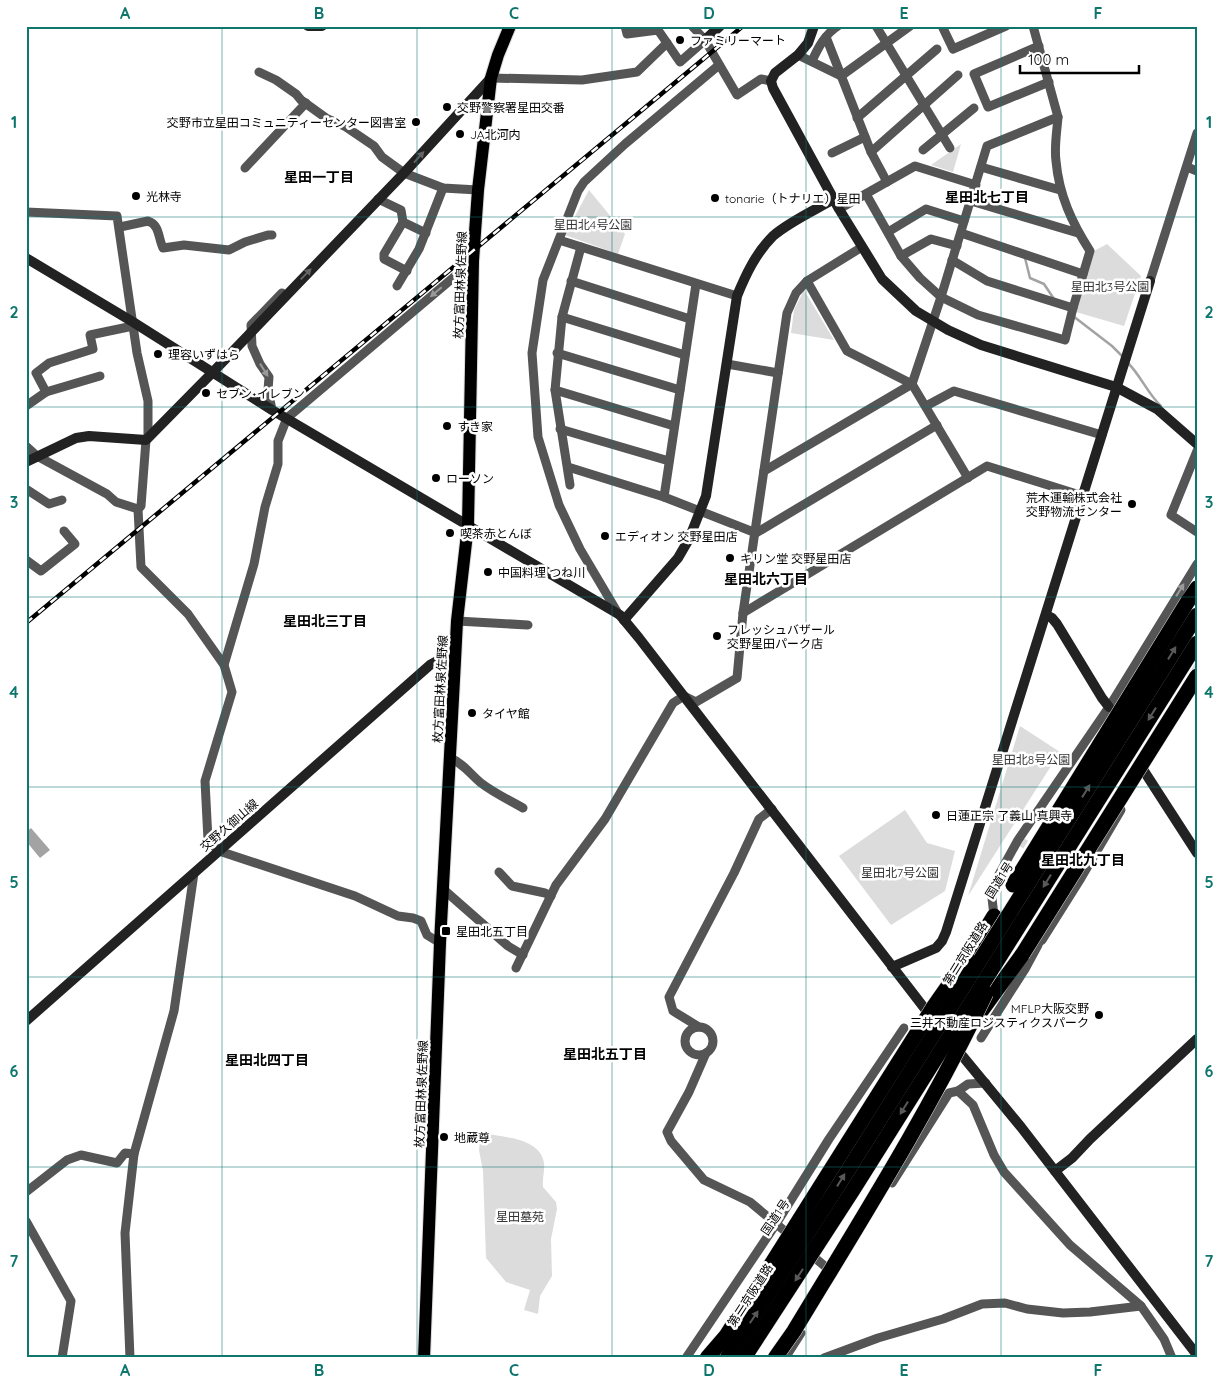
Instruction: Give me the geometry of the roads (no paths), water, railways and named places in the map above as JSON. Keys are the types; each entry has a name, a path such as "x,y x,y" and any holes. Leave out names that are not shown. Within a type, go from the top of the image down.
{"highway":[{"name":"国道1号","path":"702,1358 848,1134 998,919 1197,588"},
{"name":"第二京阪道路","path":"727,1358 830,1198 998,919 1197,615"},
{"path":"744,1358 1197,643"},
{"path":"766,1358 936,1077 1022,955 1197,676"},
{"path":"707,1358 726,1336 939,999 998,919"},
{"path":"775,1358 794,1331 904,1148 963,1041 1016,930"}],"main road":[{"name":"枚方富田林泉佐野線","path":"424,1358 440,943 457,622 468,525 473,261 478,190 491,78 498,54 510,26"}],"street":[{"path":"308,26 322,26"},
{"path":"625,26 627,34 658,30 680,62 720,26"},
{"path":"692,26 705,40 737,95 761,79 772,81"},
{"path":"814,26 808,43 798,55 775,73 772,81 773,88 839,209 882,279 916,311 948,330 981,345 1116,386 1157,409 1197,444"},
{"path":"812,61 819,46 833,29 838,26"},
{"path":"876,26 950,148"},
{"path":"841,76 910,26"},
{"path":"942,26 953,49 1006,26"},
{"path":"866,194 901,256 920,278 942,298 978,315 1065,340 1090,252 1078,233 1060,190 1055,159 1058,117 1033,26"},
{"path":"826,38 871,152 887,182"},
{"path":"26,462 76,438 89,436 147,438 404,173 491,78 582,80 637,72 667,43"},
{"path":"1039,46 974,74 988,107 1048,82"},
{"path":"857,118 937,49"},
{"path":"798,55 841,76"},
{"path":"719,65 625,144 584,182 578,191 543,280 532,353 538,437 559,505 580,549 622,618 772,809 955,1048 986,1083 1197,1355"},
{"path":"259,72 276,80 326,118 346,127 374,146 382,157 404,173 443,188 478,190"},
{"path":"871,152 958,75"},
{"path":"245,168 306,103"},
{"path":"923,150 974,108"},
{"path":"764,471 912,384 942,298 960,233 988,146 1058,117"},
{"path":"892,967 936,948 942,941 999,768 1116,386 1197,133"},
{"path":"832,152 865,137"},
{"path":"839,209 915,166 976,185"},
{"path":"1187,167 1197,171"},
{"path":"981,168 1060,190"},
{"path":"397,286 426,233 443,188"},
{"path":"378,199 401,210 404,222 384,254 384,259 407,270"},
{"path":"622,618 678,558 689,539 701,510 711,470 736,296 745,276 756,256 774,236 834,199"},
{"path":"971,201 1078,233"},
{"path":"888,232 926,209 964,221"},
{"path":"26,212 117,216 133,324 148,401 141,506 138,509 141,567 188,614 224,665 232,692 205,781 208,840 219,851 355,896 398,916 420,921 427,935 440,943"},
{"path":"120,227 148,221 153,222 157,227 163,248 184,245 229,250 245,242 272,235"},
{"path":"404,222 426,233"},
{"path":"960,233 1083,274"},
{"path":"901,256 932,239 957,246"},
{"path":"558,240 736,296"},
{"path":"570,485 555,390 562,317 581,247"},
{"path":"684,696 696,702 737,678 743,613 787,313 796,293 807,281 862,248"},
{"path":"26,258 272,410 622,618"},
{"path":"952,260 986,281 1073,308"},
{"path":"224,665 254,564 264,507 278,464 278,441 287,418 473,261"},
{"path":"571,281 690,320"},
{"path":"807,281 847,351 912,384 968,478"},
{"path":"664,497 696,284"},
{"path":"272,410 268,390 269,376 260,364 252,346 251,325 282,293"},
{"path":"562,317 685,355"},
{"path":"46,392 36,373 49,363 93,349 90,335 133,324"},
{"path":"558,353 680,390"},
{"path":"727,364 778,373"},
{"path":"26,406 46,392 100,376"},
{"path":"555,390 674,426"},
{"path":"926,406 954,391 1102,435"},
{"path":"756,533 937,425"},
{"path":"560,429 669,461"},
{"path":"26,446 37,456 107,494 116,502 138,509"},
{"path":"1197,451 1171,515 1197,532"},
{"path":"743,613 987,466 1083,496"},
{"path":"568,468 664,497 756,533"},
{"path":"26,489 49,504 62,500"},
{"path":"26,560 41,571 75,544 64,531"},
{"path":"998,919 991,889 1013,848 1109,707 1197,564"},
{"path":"1046,615 1057,624 1109,707"},
{"path":"457,622 528,625"},
{"name":"交野久御山線","path":"27,1019 430,665 441,660 455,661"},
{"path":"981,1038 1081,878 1144,771 1197,689"},
{"path":"516,968 561,878 605,819 674,703 684,696"},
{"path":"450,758 460,762 472,776 488,788 523,808"},
{"path":"1144,771 1197,853"},
{"path":"772,809 759,820 734,873 669,997 673,1011 707,1030 712,1037 712,1046 706,1053 689,1092 667,1132 671,1140 704,1180 750,1202 834,1274"},
{"path":"499,872 512,886 551,896"},
{"path":"130,1358 124,1233 134,1154 174,1010 194,873"},
{"path":"443,889 508,946 523,955"},
{"path":"1022,955 1038,944"},
{"path":"699,1027 690,1030 687,1034 686,1047 697,1055 706,1053"},
{"path":"686,1358 904,1028"},
{"path":"1055,1171 1072,1158 1197,1039"},
{"path":"785,1358 834,1274 949,1093 958,1091 968,1084 986,1083"},
{"path":"958,1091 973,1105 994,1155 1004,1172 1070,1245 1141,1306 1164,1339 1172,1358"},
{"path":"829,1139 848,1134"},
{"path":"26,1192 67,1160 81,1156 117,1163 125,1153 134,1154"},
{"path":"26,1221 71,1301 62,1358"},
{"path":"824,1358 878,1338 943,1319 982,1304 1005,1303 1027,1309 1063,1313 1141,1306"}],"waterway":[{"path":"1025,258 1030,278 1044,284 1054,299"},
{"path":"1073,316 1112,346 1123,357"},
{"path":"1128,363 1161,406"}],"tunnel":[{"path":"1182,659 1197,668"},
{"path":"1018,840 1038,852"}],"railway":[{"path":"26,623 743,26"}],"place":[{"name":"ファミリーマート","path":"680,40"},
{"name":"交野警察署星田交番","path":"447,107"},
{"name":"交野市立星田コミュニティーセンター図書室","path":"416,122"},
{"name":"JA北河内","path":"460,134"},
{"name":"光林寺","path":"136,196"},
{"name":"tonarie（トナリエ）星田","path":"715,198"},
{"name":"理容いずはら","path":"158,354"},
{"name":"セブン-イレブン","path":"206,393"},
{"name":"すき家","path":"447,426"},
{"name":"ローソン","path":"436,478"},
{"name":"荒木運輸株式会社 交野物流センター","path":"1132,504"},
{"name":"喫茶赤とんぼ","path":"450,533"},
{"name":"エディオン 交野星田店","path":"605,536"},
{"name":"キリン堂 交野星田店","path":"730,558"},
{"name":"中国料理 つね川","path":"488,572"},
{"name":"フレッシュバザール 交野星田パーク店","path":"717,636"},
{"name":"タイヤ館","path":"472,713"},
{"name":"日蓮正宗 了義山 真興寺","path":"936,815"},
{"name":"星田北五丁目","path":"446,931"},
{"name":"MFLP大阪交野 三井不動産ロジスティクスパーク","path":"1099,1015"},
{"name":"地蔵尊","path":"444,1137"}],"district":[{"name":"星田一丁目","path":"319,177"},
{"name":"星田北七丁目","path":"987,197"},
{"name":"星田北六丁目","path":"766,579"},
{"name":"星田北三丁目","path":"325,621"},
{"name":"星田北九丁目","path":"1083,860"},
{"name":"星田北五丁目","path":"605,1054"},
{"name":"星田北四丁目","path":"267,1060"}],"park label":[{"name":"星田北4号公園","path":"593,224"},
{"name":"星田北3号公園","path":"1110,286"},
{"name":"星田北8号公園","path":"1031,759"},
{"name":"星田北7号公園","path":"900,872"},
{"name":"星田墓苑","path":"520,1216"}]}
